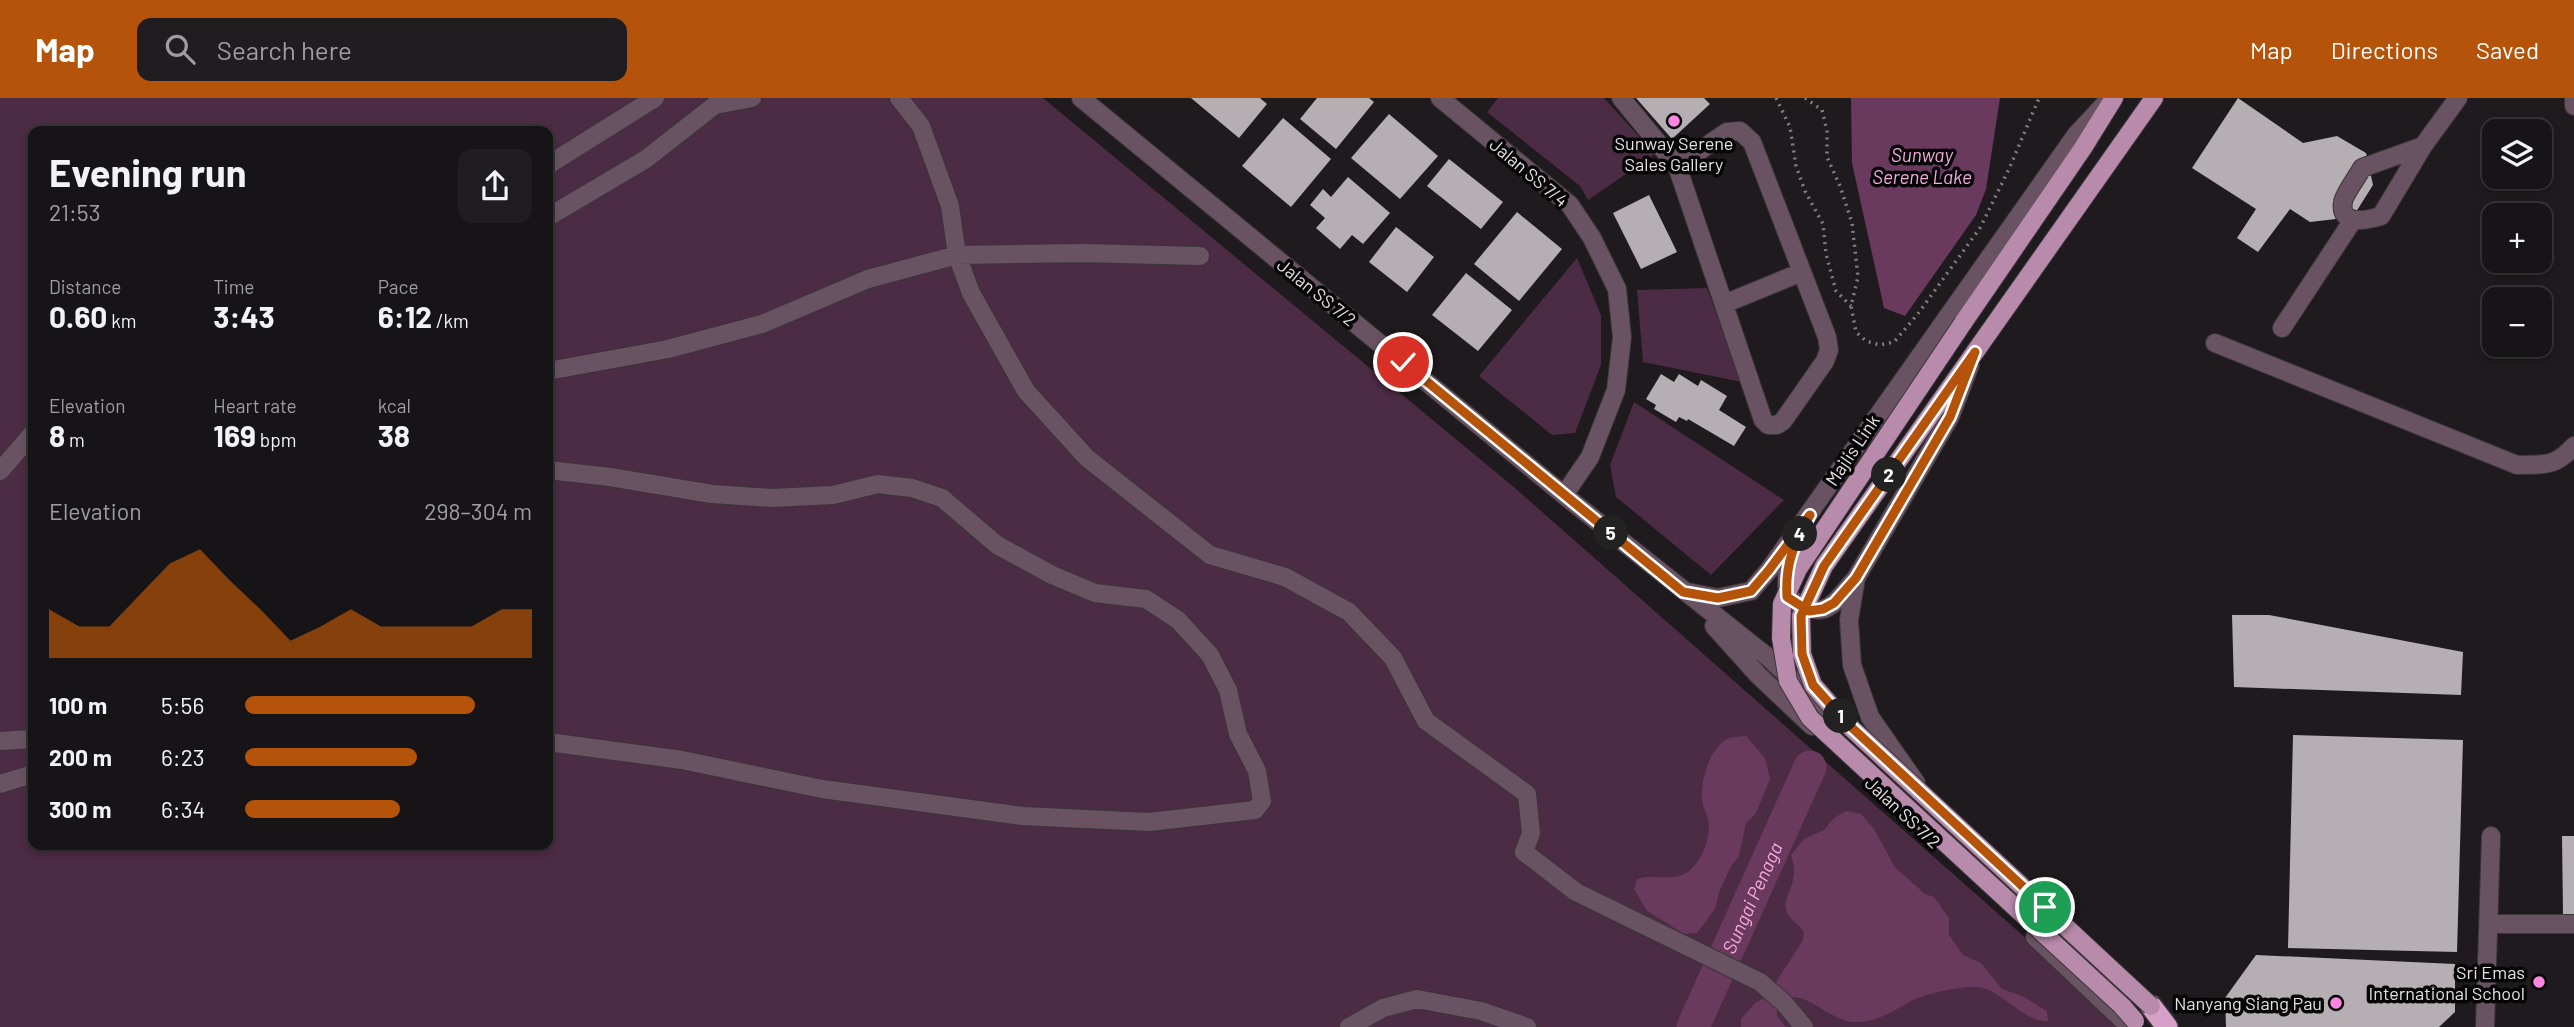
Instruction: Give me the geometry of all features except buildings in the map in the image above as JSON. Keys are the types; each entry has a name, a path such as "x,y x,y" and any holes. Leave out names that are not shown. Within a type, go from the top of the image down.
{"highway":[{"path":"2151,1006 2167,1027"}],"main road":[{"name":"Majlis Link","path":"2113,98 2083,148 1798,569 1782,604 1781,638 1788,681 1810,718 2122,1006 2134,1025"},
{"path":"2151,1006 1848,724 1813,685 1802,654 1801,616 1824,566 2154,98"}],"street":[{"path":"553,162 655,98"},
{"path":"553,214 646,159 715,104 752,98"},
{"path":"899,98 922,125 950,206 957,255 971,293 1026,391 1087,458 1210,555 1285,577 1349,612 1393,658 1426,721 1527,794 1531,833 1524,852 1576,892 1760,982 1804,1027"},
{"name":"Jalan SS 7/2","path":"1080,98 1683,592 1769,659 2085,948 2161,1027"},
{"name":"Jalan SS 7/4","path":"1440,98 1570,205 1592,238 1617,289 1622,337 1616,390 1590,457 1564,495"},
{"path":"1621,98 1677,166 1763,419 1768,425 1777,425 1783,421 1825,361 1829,350 1827,337 1752,142 1740,131 1727,132 1677,166"},
{"path":"1683,592 1718,598 1751,591 1810,515 2076,135 2113,98"},
{"path":"2423,146 2362,168 2343,202 2345,214 2353,220 2363,222 2381,216 2423,146 2458,98"},
{"path":"2574,98 2574,106"},
{"path":"2373,162 2385,165 2392,171 2396,192"},
{"path":"2282,328 2353,220"},
{"path":"553,370 668,349 762,324 868,279 957,255 1082,253 1200,256"},
{"path":"1724,304 1802,272"},
{"path":"2215,343 2517,465 2550,464 2562,459 2574,446"},
{"path":"1810,515 1791,551 1786,579 1787,597 1809,611 1823,609 1834,603 1856,578 1950,417 1975,352"},
{"path":"0,471 28,439"},
{"path":"553,471 724,495 772,498 833,495 878,484 912,488 942,498 997,545 1052,575 1095,593 1146,599 1178,620 1210,655 1228,690 1238,734 1257,771 1262,800 1255,810 1149,822 1023,816 821,789 682,760 553,742"},
{"path":"1856,578 1849,620 1852,665 1870,718 1938,814"},
{"name":"Jalan SS 7/2","path":"1683,592 1758,675 2028,930 2134,1025"},
{"path":"0,741 28,740"},
{"path":"0,784 28,776"},
{"path":"2485,1027 2491,836"},
{"path":"2028,930 2046,912"},
{"path":"2488,924 2574,924"},
{"path":"1349,1027 1383,1008 1418,999 1481,1011 1527,1027"}],"path":[{"path":"1776,98 1790,127 1796,166 1823,224 1826,254 1836,291 1851,306"},
{"path":"1805,98 1822,110 1827,131 1827,157 1852,223 1858,277 1851,306 1856,331 1866,341 1880,345 1894,342 1917,315 1980,228 2039,98"}],"shaded area":[{"path":"0,98 1043,98 1515,488 2087,992 2116,1027 0,1027"},
{"path":"1498,98 1604,98 1655,154 1588,200 1580,186 1487,112"},
{"path":"1577,258 1601,315 1601,365 1575,433 1552,435 1479,376"},
{"path":"1707,288 1742,382 1643,362 1637,290"},
{"path":"1634,402 1784,500 1711,575 1616,497 1610,465"}],"water":[{"name":"Sunway Serene Lake","path":"1851,98 2000,98 1986,189 1976,215 1905,316 1884,308 1852,163"},
{"path":"1746,736 1765,758 1770,779 1756,813 1746,823 1739,856 1731,866 1719,892 1715,909 1697,933 1684,934 1647,911 1634,889 1637,879 1683,875 1694,867 1705,847 1709,832 1702,798 1707,766 1725,740"},
{"path":"1846,811 1861,814 1874,829 1895,867 1925,894 1934,897 1949,918 1949,935 1963,955 1981,963 2002,989 2022,996 2047,1011 2048,1021 2029,1016 1994,993 1976,987 1927,995 1878,1018 1862,1022 1837,1017 1778,990 1776,982 1803,940 1804,932 1789,916 1785,905 1794,874 1791,855 1804,839 1824,830 1834,818"},
{"path":"1766,997 1778,1006 1777,1016 1786,1027 1741,1027 1741,1019 1755,1003"}],"waterway":[{"name":"Sungai Penaga","path":"1693,1027 1810,767"}],"place":[{"name":"Sunway Serene Sales Gallery","path":"1674,121"},
{"name":"Sri Emas International School","path":"2539,982"},
{"name":"Nanyang Siang Pau","path":"2336,1003"}],"route":[{"path":"1403,362 1683,592 1718,598 1751,591 1810,515 1791,551 1786,579 1787,597 1809,611 1823,609 1834,603 1856,578 1950,417 1975,352 1824,566 1801,616 1802,654 1813,685 1848,724 2045,907"}]}
